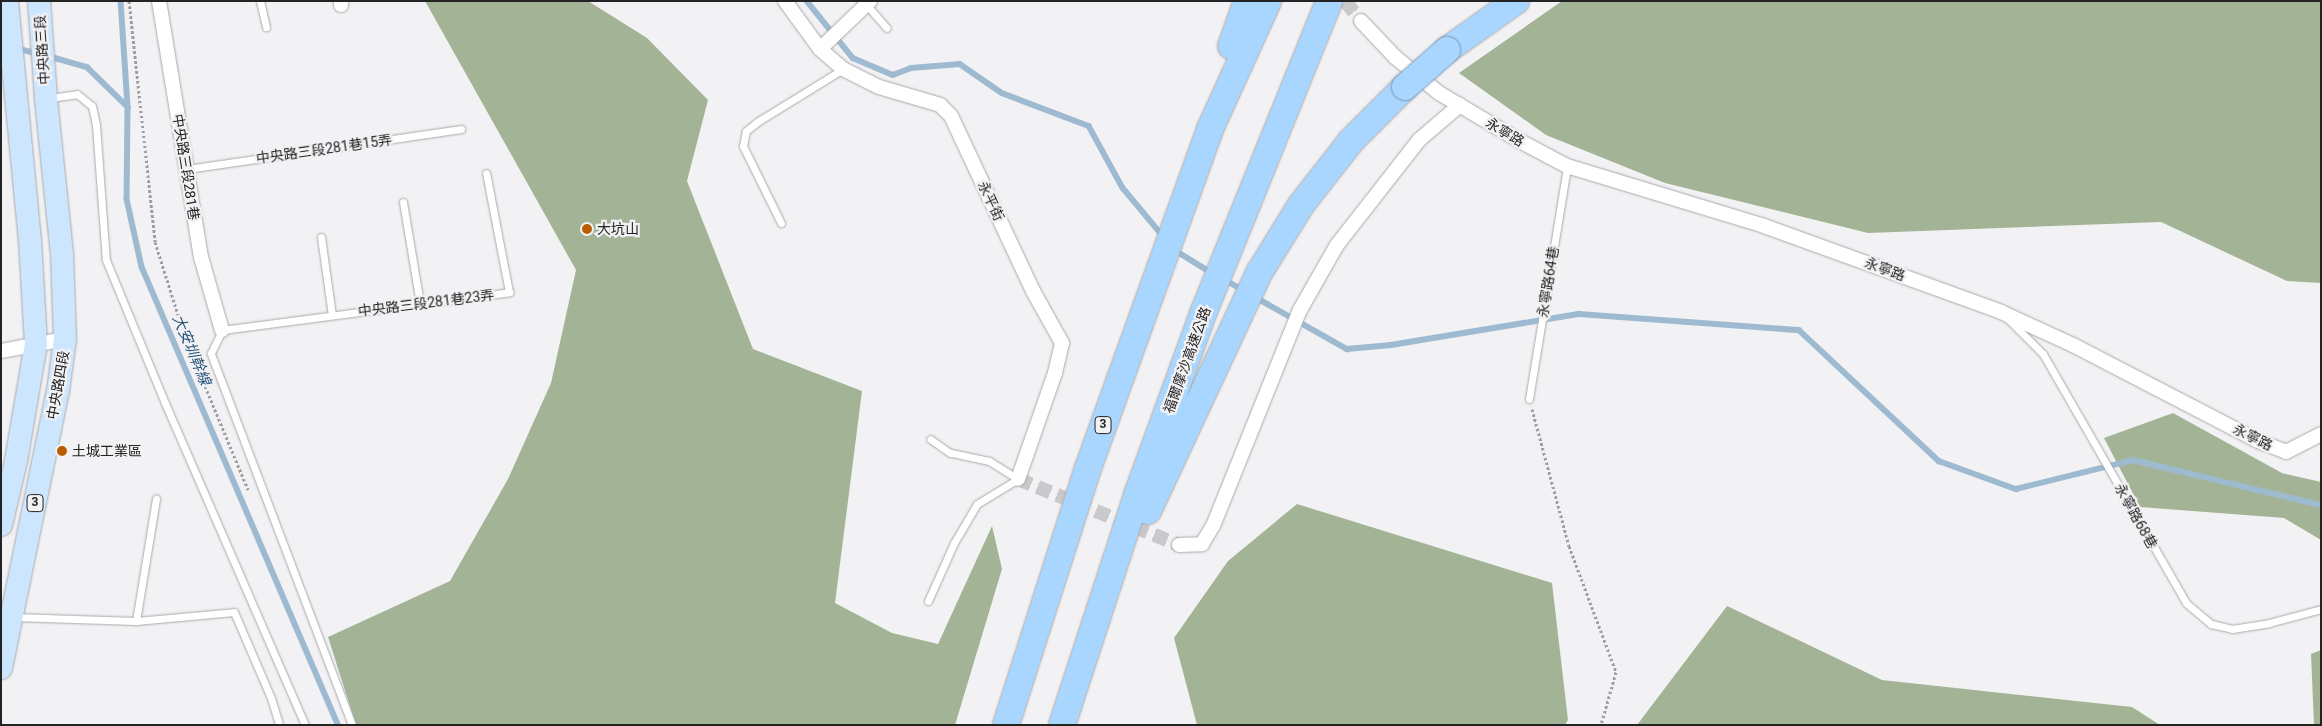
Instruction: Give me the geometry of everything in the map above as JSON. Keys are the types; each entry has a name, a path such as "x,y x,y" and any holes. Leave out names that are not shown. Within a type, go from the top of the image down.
{"highway":[{"path":"1210,129 1231,46 1247,1"},
{"name":"3","path":"1006,725 1086,471 1210,129 1268,1"},
{"name":"福爾摩沙高速公路","path":"1062,725 1137,495 1218,276 1329,1"},
{"path":"1067,725 1152,501 1249,294 1301,204 1351,141 1405,88 1447,50 1516,1"}],"main road":[{"name":"中央路三段","path":"39,1 46,98"},
{"name":"中央路三段","path":"8,26 8,84"},
{"name":"中央路四段","path":"1,525 16,461 36,344 30,241 8,84"},
{"name":"中央路四段","path":"1,668 7,616 58,392 65,339 62,254 46,98"}],"street":[{"name":"中央路三段281巷","path":"159,1 201,257 222,330"},
{"name":"永平街","path":"786,1 820,49 843,69 880,87 940,105 951,116 1033,291 1062,343 1055,373 1018,479"},
{"path":"820,49 866,2"},
{"name":"永寧路","path":"1361,21 1395,57 1439,93 1518,140 1567,166 1764,226 2001,312 2073,345 2258,441 2286,452 2321,434"},
{"path":"1179,546 1202,544 1213,526 1300,310 1338,245 1419,140 1460,105"},
{"path":"1,351 65,339"}],"lane":[{"path":"260,1 266,27"},
{"path":"866,2 887,28"},
{"path":"781,222 743,146 746,131 757,122 843,69"},
{"path":"46,98 77,94 92,106 96,125 106,260 172,420 305,725"},
{"name":"中央路三段281巷15弄","path":"186,169 461,129"},
{"name":"永寧路64巷","path":"1529,399 1567,166"},
{"name":"中央路三段281巷23弄","path":"222,330 509,292 486,173"},
{"path":"403,202 420,304"},
{"path":"320,237 332,316"},
{"name":"永寧路68巷","path":"2001,312 2043,354 2186,603 2211,624 2232,629 2269,623 2321,609"},
{"path":"222,330 212,353 352,725"},
{"path":"928,601 954,543 976,504 1018,479 989,460 950,453 930,440"},
{"path":"136,621 156,499"},
{"path":"7,616 136,621 234,612 271,698 279,725"}],"path":[{"path":"1529,399 1569,546 1616,672 1601,725"}],"green space":[{"path":"425,1 588,1 647,38 708,100 687,181 753,349 862,391 835,603 892,633 938,644 992,526 1002,569 955,725 356,725 328,637 450,581 508,479 551,383 576,270"},
{"path":"1562,1 2321,1 2321,283 2287,281 2161,222 1868,233 1665,183 1546,135 1459,73"},
{"path":"2173,413 2282,473 2321,482 2321,540 2284,518 2140,507 2104,438"},
{"path":"1297,504 1552,583 1568,720 1565,725 1197,725 1174,638 1228,561"},
{"path":"1727,606 1882,680 2132,707 2160,725 1637,725"},
{"path":"2321,650 2321,725 2314,725 2311,654"}],"waterway":[{"path":"121,1 128,107"},
{"path":"807,1 853,58 893,75 911,68 960,64 1002,93 1089,126 1123,188 1163,236"},
{"name":"大安圳幹線","path":"16,48 39,54"},
{"name":"大安圳幹線","path":"48,56 87,67 128,107 127,199 142,267 338,725"},
{"path":"1173,249 1212,273"},
{"path":"1225,280 1243,290"},
{"path":"1255,297 1347,349 1391,345 1579,314 1799,330 1939,461 2016,489 2133,460 2321,505"}],"tunnel":[{"path":"1345,1 1361,21"},
{"path":"1018,479 1179,545"}],"place":[{"name":"大坑山","path":"587,229"},
{"name":"土城工業區","path":"62,451"}]}
